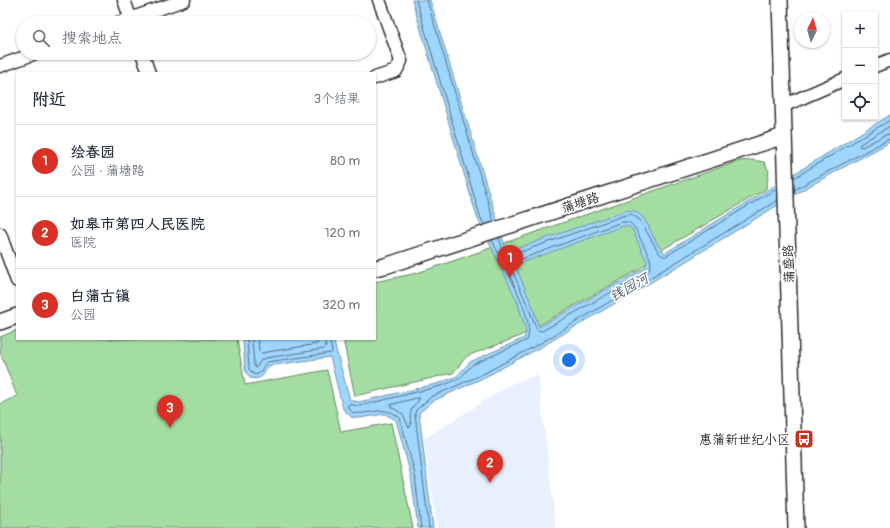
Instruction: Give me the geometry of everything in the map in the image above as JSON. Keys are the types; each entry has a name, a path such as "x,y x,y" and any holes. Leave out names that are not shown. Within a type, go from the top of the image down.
{"main road":[{"name":"蒲盛路","path":"773,0 781,136 783,225 796,528"},
{"name":"蒲盛路","path":"780,0 783,106 781,136"},
{"name":"蒲塘路","path":"376,268 781,136"},
{"name":"蒲盛路","path":"783,225 788,528"},
{"path":"0,322 16,316"}],"street":[{"path":"124,0 129,16"},
{"path":"144,16 184,0"},
{"path":"376,78 396,72 401,62 379,0"},
{"path":"0,66 17,60"},
{"path":"144,60 149,72"},
{"path":"878,65 890,60"},
{"path":"783,106 842,80"},
{"path":"0,234 16,278"}],"shaded area":[{"path":"538,375 556,528 437,528 424,439 511,384"}],"green space":[{"path":"752,160 764,162 769,171 766,189 665,248 640,269 518,337 467,356 453,373 355,396 343,340 376,340 376,282 417,273 739,161"},
{"path":"16,330 16,340 237,340 245,385 327,370 341,432 391,423 413,528 0,528 0,404 17,396 0,352 0,337"}],"water":[{"name":"钱园河","path":"412,0 430,0 505,246 510,251 624,211 632,211 639,214 644,219 655,240 665,253 890,115 890,142 804,189 675,268 541,347 483,378 433,401 419,413 433,528 418,528 411,476 396,420 385,414 360,418 351,417 343,409 330,357 268,366 260,378 250,378 245,370 243,340 333,340 350,400 359,402 440,383 457,376 470,362 524,338 526,332 517,301 477,217","holes":["623,226 628,226 632,229 647,261 645,268 539,327 532,305 515,265"]}],"place":[{"name":"绘春园","path":"510,278"},
{"name":"白蒲古镇","path":"170,428"},
{"name":"惠蒲新世纪小区","path":"804,439"},
{"name":"如皋市第四人民医院","path":"490,483"}]}
